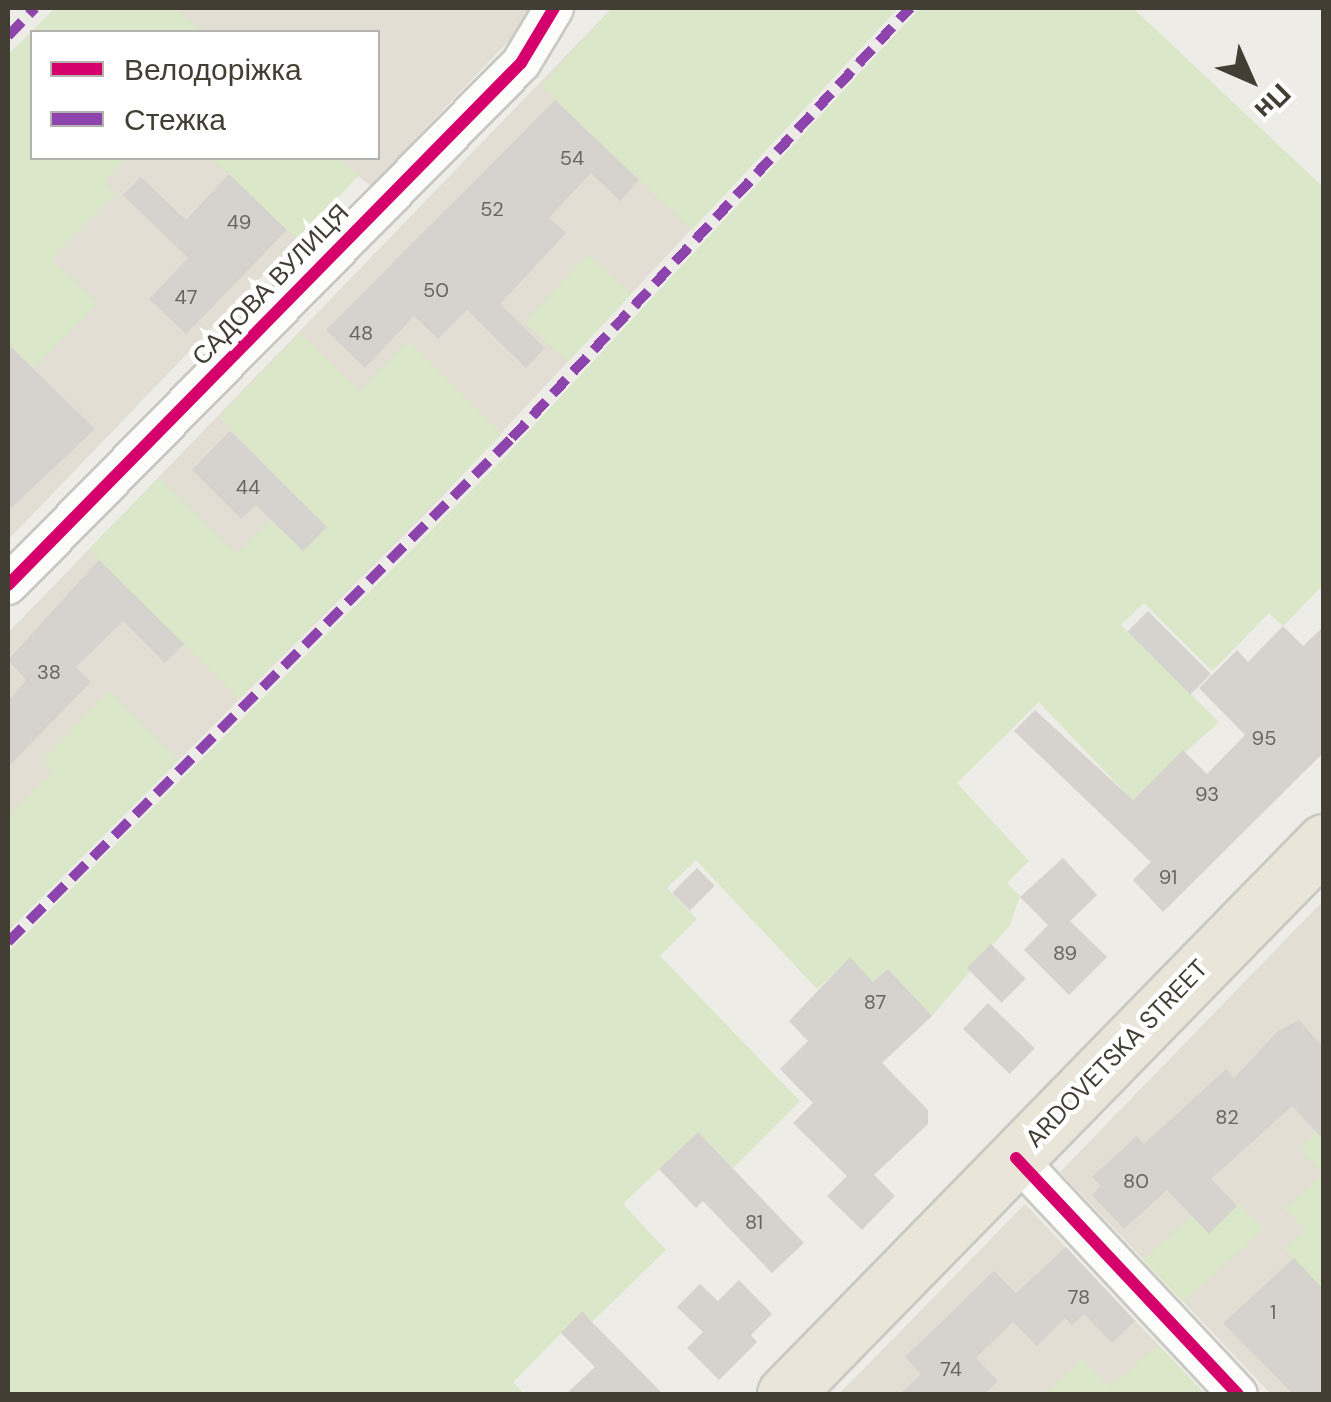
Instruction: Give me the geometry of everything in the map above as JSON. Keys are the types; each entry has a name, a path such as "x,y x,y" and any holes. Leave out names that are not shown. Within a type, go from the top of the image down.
{"highway":[{"name":"ARDOVETSKA STREET","path":"785,1394 1324,842"}],"street":[{"name":"САДОВА ВУЛИЦЯ","path":"8,585 520,62 554,8"},
{"path":"1016,1158 1238,1394"}],"shaded area":[{"path":"55,8 540,8 371,186 358,176 8,540 8,55 30,33 30,160 380,160 380,30 33,30"},
{"path":"612,8 898,8 435,504 8,931 8,633"},
{"path":"1323,901 1323,1394 1271,1394 1060,1172"},
{"path":"1025,1204 1205,1394 839,1394"}],"green space":[{"path":"55,8 176,8 201,30 33,30"},
{"path":"612,8 898,8 692,230 541,86"},
{"path":"920,8 1133,8 1323,187 1323,585 1283,626 1269,613 1212,671 1144,603 1121,625 1219,722 1132,800 1039,702 957,783 1029,861 1007,883 1020,896 1010,925 932,1016 888,969 873,982 850,958 817,989 696,860 667,888 697,919 660,956 800,1101 733,1168 698,1132 623,1204 666,1250 592,1322 582,1312 513,1382 524,1394 8,1394 8,952 502,460"},
{"path":"30,33 30,160 125,160 104,182 116,193 51,259 98,303 33,368 8,344 8,55"},
{"path":"213,160 341,160 359,175 297,239"},
{"path":"588,254 631,294 568,362 525,322"},
{"path":"300,333 359,391 409,341 502,434 239,699 89,549 159,478 237,554 271,520 303,551 327,528 219,417"},
{"path":"109,691 179,760 8,931 8,817 53,771 42,760"},
{"path":"1323,1126 1323,1174 1299,1148"},
{"path":"1323,1174 1323,1290 1285,1250 1305,1230 1285,1209"},
{"path":"1239,1204 1264,1229 1183,1302 1143,1260 1192,1216 1209,1233"},
{"path":"1158,1345 1205,1394 1045,1394 1082,1359 1110,1387"}],"building":[{"path":"555,100 639,180 620,201 591,173 549,218 566,233 500,304 545,348 526,368 467,310 438,339 414,316 365,368 326,330"},
{"path":"229,174 287,230 186,334 149,299 188,258 123,195 141,177 186,220"},
{"path":"8,344 95,429 8,511"},
{"path":"230,431 327,527 303,551 256,505 241,519 192,470"},
{"path":"99,560 184,644 165,663 123,621 76,667 91,682 8,767 8,701 26,680 8,660"},
{"path":"1148,611 1211,674 1190,694 1127,632"},
{"path":"1283,626 1303,646 1324,626 1324,752 1163,912 1133,880 1151,862 1014,731 1035,710 1133,800 1183,750 1207,774 1245,735 1199,688 1237,650 1248,662"},
{"path":"1063,858 1097,895 1070,921 1107,957 1069,995 1024,950 1048,925 1020,897"},
{"path":"697,868 715,886 690,910 672,893"},
{"path":"991,944 1026,979 1002,1003 967,968"},
{"path":"850,957 873,982 888,969 932,1016 882,1063 928,1110 928,1124 874,1175 895,1196 862,1230 827,1196 847,1176 793,1123 813,1103 780,1069 808,1041 789,1021"},
{"path":"988,1003 1035,1048 1010,1074 963,1029"},
{"path":"1299,1020 1324,1048 1324,1140 1292,1106 1211,1179 1237,1206 1209,1234 1167,1190 1124,1229 1092,1195 1101,1186 1092,1177 1137,1136 1144,1144 1226,1069 1234,1078 1278,1031"},
{"path":"698,1132 804,1243 772,1273 703,1201 696,1208 659,1169"},
{"path":"1066,1247 1135,1321 1112,1343 1084,1314 1072,1326 1065,1318 1037,1346 1013,1322 976,1358 998,1381 984,1394 900,1394 921,1374 905,1357 994,1271 1016,1293"},
{"path":"1294,1258 1324,1290 1324,1394 1293,1394 1223,1323"},
{"path":"739,1280 772,1314 751,1335 757,1342 719,1380 687,1348 703,1332 677,1307 700,1284 718,1301"},
{"path":"582,1311 663,1394 566,1394 595,1367 561,1333"}],"marked path":[{"path":"8,36 35,8"},
{"path":"8,942 512,438 910,8"}],"cycle path":[{"path":"8,585 521,63 554,8"},
{"path":"1016,1158 1238,1394"}]}
